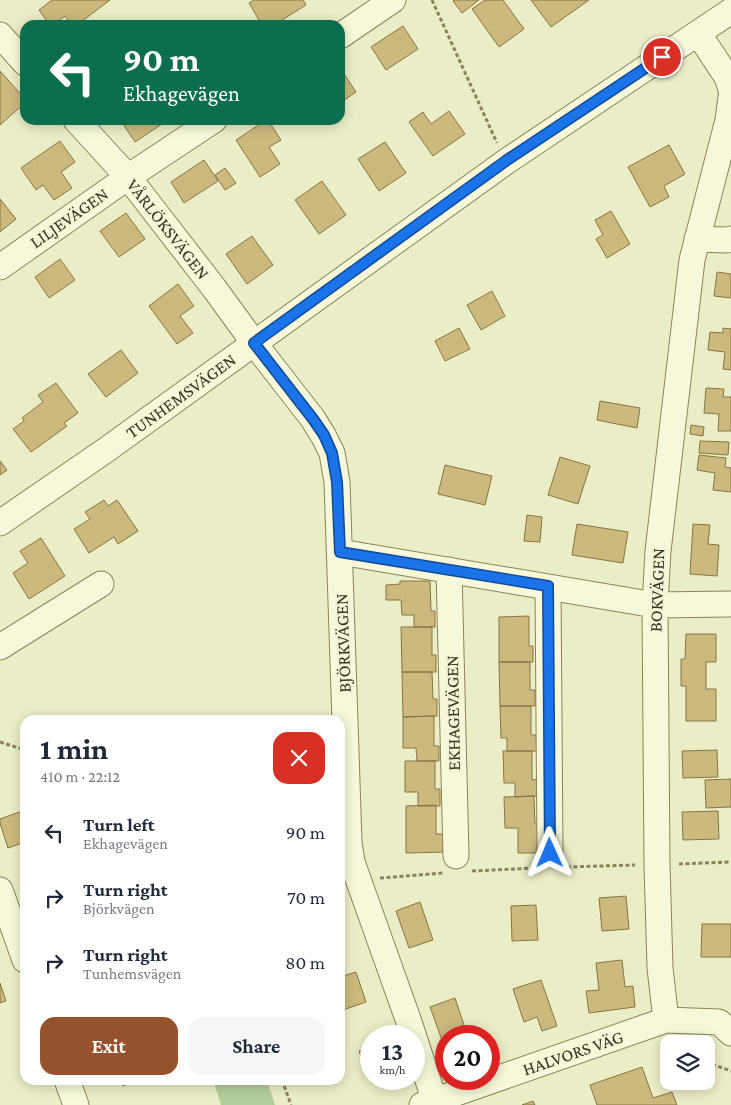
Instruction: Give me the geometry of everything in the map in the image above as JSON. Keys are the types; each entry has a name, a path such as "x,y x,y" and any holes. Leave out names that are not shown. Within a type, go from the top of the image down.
{"street":[{"path":"345,33 393,0"},
{"name":"TUNHEMSVÄGEN","path":"0,523 106,450 507,160 731,11"},
{"path":"698,33 727,77 731,89"},
{"path":"0,35 20,57"},
{"name":"BOKVÄGEN","path":"666,1020 660,968 657,865 655,604 660,531 692,260 728,120 731,97"},
{"name":"VÅRLÖKSVÄGEN","path":"81,125 128,177 254,343"},
{"name":"LILJEVÄGEN","path":"0,267 128,177 206,125"},
{"path":"697,239 731,239"},
{"name":"BJÖRKVÄGEN","path":"254,343 313,419 324,435 332,453 337,482 349,842 352,862 409,1022 431,1104"},
{"path":"340,552 655,604 731,604"},
{"name":"EKHAGEVÄGEN","path":"449,570 456,867"},
{"path":"0,647 101,584"},
{"path":"548,586 550,863"},
{"path":"0,890 20,946"},
{"path":"666,1020 727,1026"},
{"name":"HALVORS VÄG","path":"431,1104 666,1020"},
{"path":"70,1085 76,1105"}],"path":[{"path":"432,0 500,150"},
{"path":"0,742 20,748"},
{"path":"359,879 456,867 550,863 657,865 731,862"},
{"path":"715,1065 731,1071"},
{"path":"284,1085 291,1105"}],"green space":[{"path":"215,1085 269,1085 275,1105 221,1105"}],"building":[{"path":"52,0 110,0 84,20 68,20 65,16 60,20 46,20 39,10"},
{"path":"254,0 303,0 306,5 282,20 259,20 249,3"},
{"path":"479,0 462,13 453,1"},
{"path":"485,0 503,0 524,29 499,47 472,9"},
{"path":"531,0 589,0 551,27"},
{"path":"403,26 418,49 386,70 371,47"},
{"path":"0,71 20,93 20,107 0,125"},
{"path":"345,76 356,92 345,100"},
{"path":"449,111 465,134 433,156 409,122 423,112 431,124"},
{"path":"124,125 160,125 135,142"},
{"path":"258,125 271,125 281,140 269,147 280,164 260,177 236,140"},
{"path":"60,141 75,162 61,172 72,188 54,200 43,185 36,190 21,168"},
{"path":"385,142 406,173 379,191 358,159"},
{"path":"669,145 685,174 664,186 669,197 650,207 628,167"},
{"path":"204,160 218,181 184,203 171,182"},
{"path":"225,168 236,183 225,190 215,175"},
{"path":"322,181 346,215 319,234 295,200"},
{"path":"0,199 16,219 0,232"},
{"path":"611,211 630,244 607,258 596,239 603,235 595,220"},
{"path":"126,213 145,239 119,257 100,231"},
{"path":"252,236 273,265 247,284 226,254"},
{"path":"60,259 75,280 49,298 35,277"},
{"path":"717,272 731,274 731,298 714,296"},
{"path":"178,284 194,306 180,316 193,333 177,344 149,306"},
{"path":"492,291 505,316 481,330 467,305"},
{"path":"459,328 470,349 445,361 435,341"},
{"path":"723,328 731,329 731,370 723,369 725,352 708,350 710,332 723,333"},
{"path":"121,350 138,373 106,397 88,374"},
{"path":"56,383 78,413 64,423 67,426 31,452 13,429 24,421 22,418 43,402 38,395"},
{"path":"706,388 724,389 723,397 731,397 731,431 718,431 719,414 704,413"},
{"path":"600,401 640,408 637,428 597,420"},
{"path":"691,425 704,427 703,436 690,434"},
{"path":"700,441 729,442 728,455 699,453"},
{"path":"699,455 726,458 725,467 731,468 731,492 713,490 715,473 697,470"},
{"path":"560,457 590,466 578,504 548,495"},
{"path":"0,461 7,470 0,475"},
{"path":"445,465 492,476 485,505 438,494"},
{"path":"104,500 108,506 117,500 138,531 118,544 114,537 89,553 74,529 90,519 85,512"},
{"path":"527,515 542,517 540,542 524,541"},
{"path":"577,524 628,532 623,563 572,555"},
{"path":"693,524 710,525 708,544 719,545 717,576 690,574"},
{"path":"41,538 65,576 29,599 13,573 28,563 20,551"},
{"path":"400,581 430,581 431,611 435,611 435,627 414,627 414,615 402,615 401,600 386,600 386,585 400,584"},
{"path":"529,616 529,646 533,646 533,662 499,662 499,617"},
{"path":"401,627 432,627 432,655 436,655 436,672 402,672"},
{"path":"686,634 716,634 716,662 706,662 706,689 716,689 716,721 686,721 686,686 681,686 681,659 685,659"},
{"path":"499,662 530,662 530,690 535,690 535,706 500,706"},
{"path":"402,672 432,672 433,699 437,699 437,716 403,717"},
{"path":"500,706 531,706 531,735 536,735 537,751 507,751 507,738 501,738"},
{"path":"434,716 434,746 439,746 439,761 417,761 416,748 403,748 403,717"},
{"path":"717,750 718,777 683,778 682,751"},
{"path":"503,751 532,751 532,780 537,779 537,796 515,797 515,783 504,783"},
{"path":"405,761 435,761 435,789 440,789 440,806 418,806 418,792 405,792"},
{"path":"731,779 731,807 706,808 705,780"},
{"path":"534,796 535,824 538,824 539,853 518,853 518,828 505,828 504,797"},
{"path":"436,805 436,834 449,834 449,852 406,853 406,806"},
{"path":"718,811 719,839 683,840 682,812"},
{"path":"20,812 20,844 8,848 0,819"},
{"path":"626,896 629,929 602,931 599,898"},
{"path":"420,902 433,940 409,948 396,911"},
{"path":"536,905 538,940 512,941 511,906"},
{"path":"702,924 731,924 731,957 701,957"},
{"path":"622,960 625,987 633,986 635,1007 589,1013 586,991 599,990 596,963"},
{"path":"356,972 366,1002 345,1009 345,975"},
{"path":"541,980 557,1026 542,1031 537,1017 524,1022 513,989"},
{"path":"0,983 6,1001 0,1003"},
{"path":"455,998 464,1025 437,1025 430,1007"},
{"path":"642,1067 653,1098 672,1092 677,1105 597,1105 590,1085"},
{"path":"533,1101 535,1105 522,1105"}],"route":[{"path":"550,853 548,586 340,552 337,482 332,453 324,435 313,419 254,343 507,160 662,57"}]}
